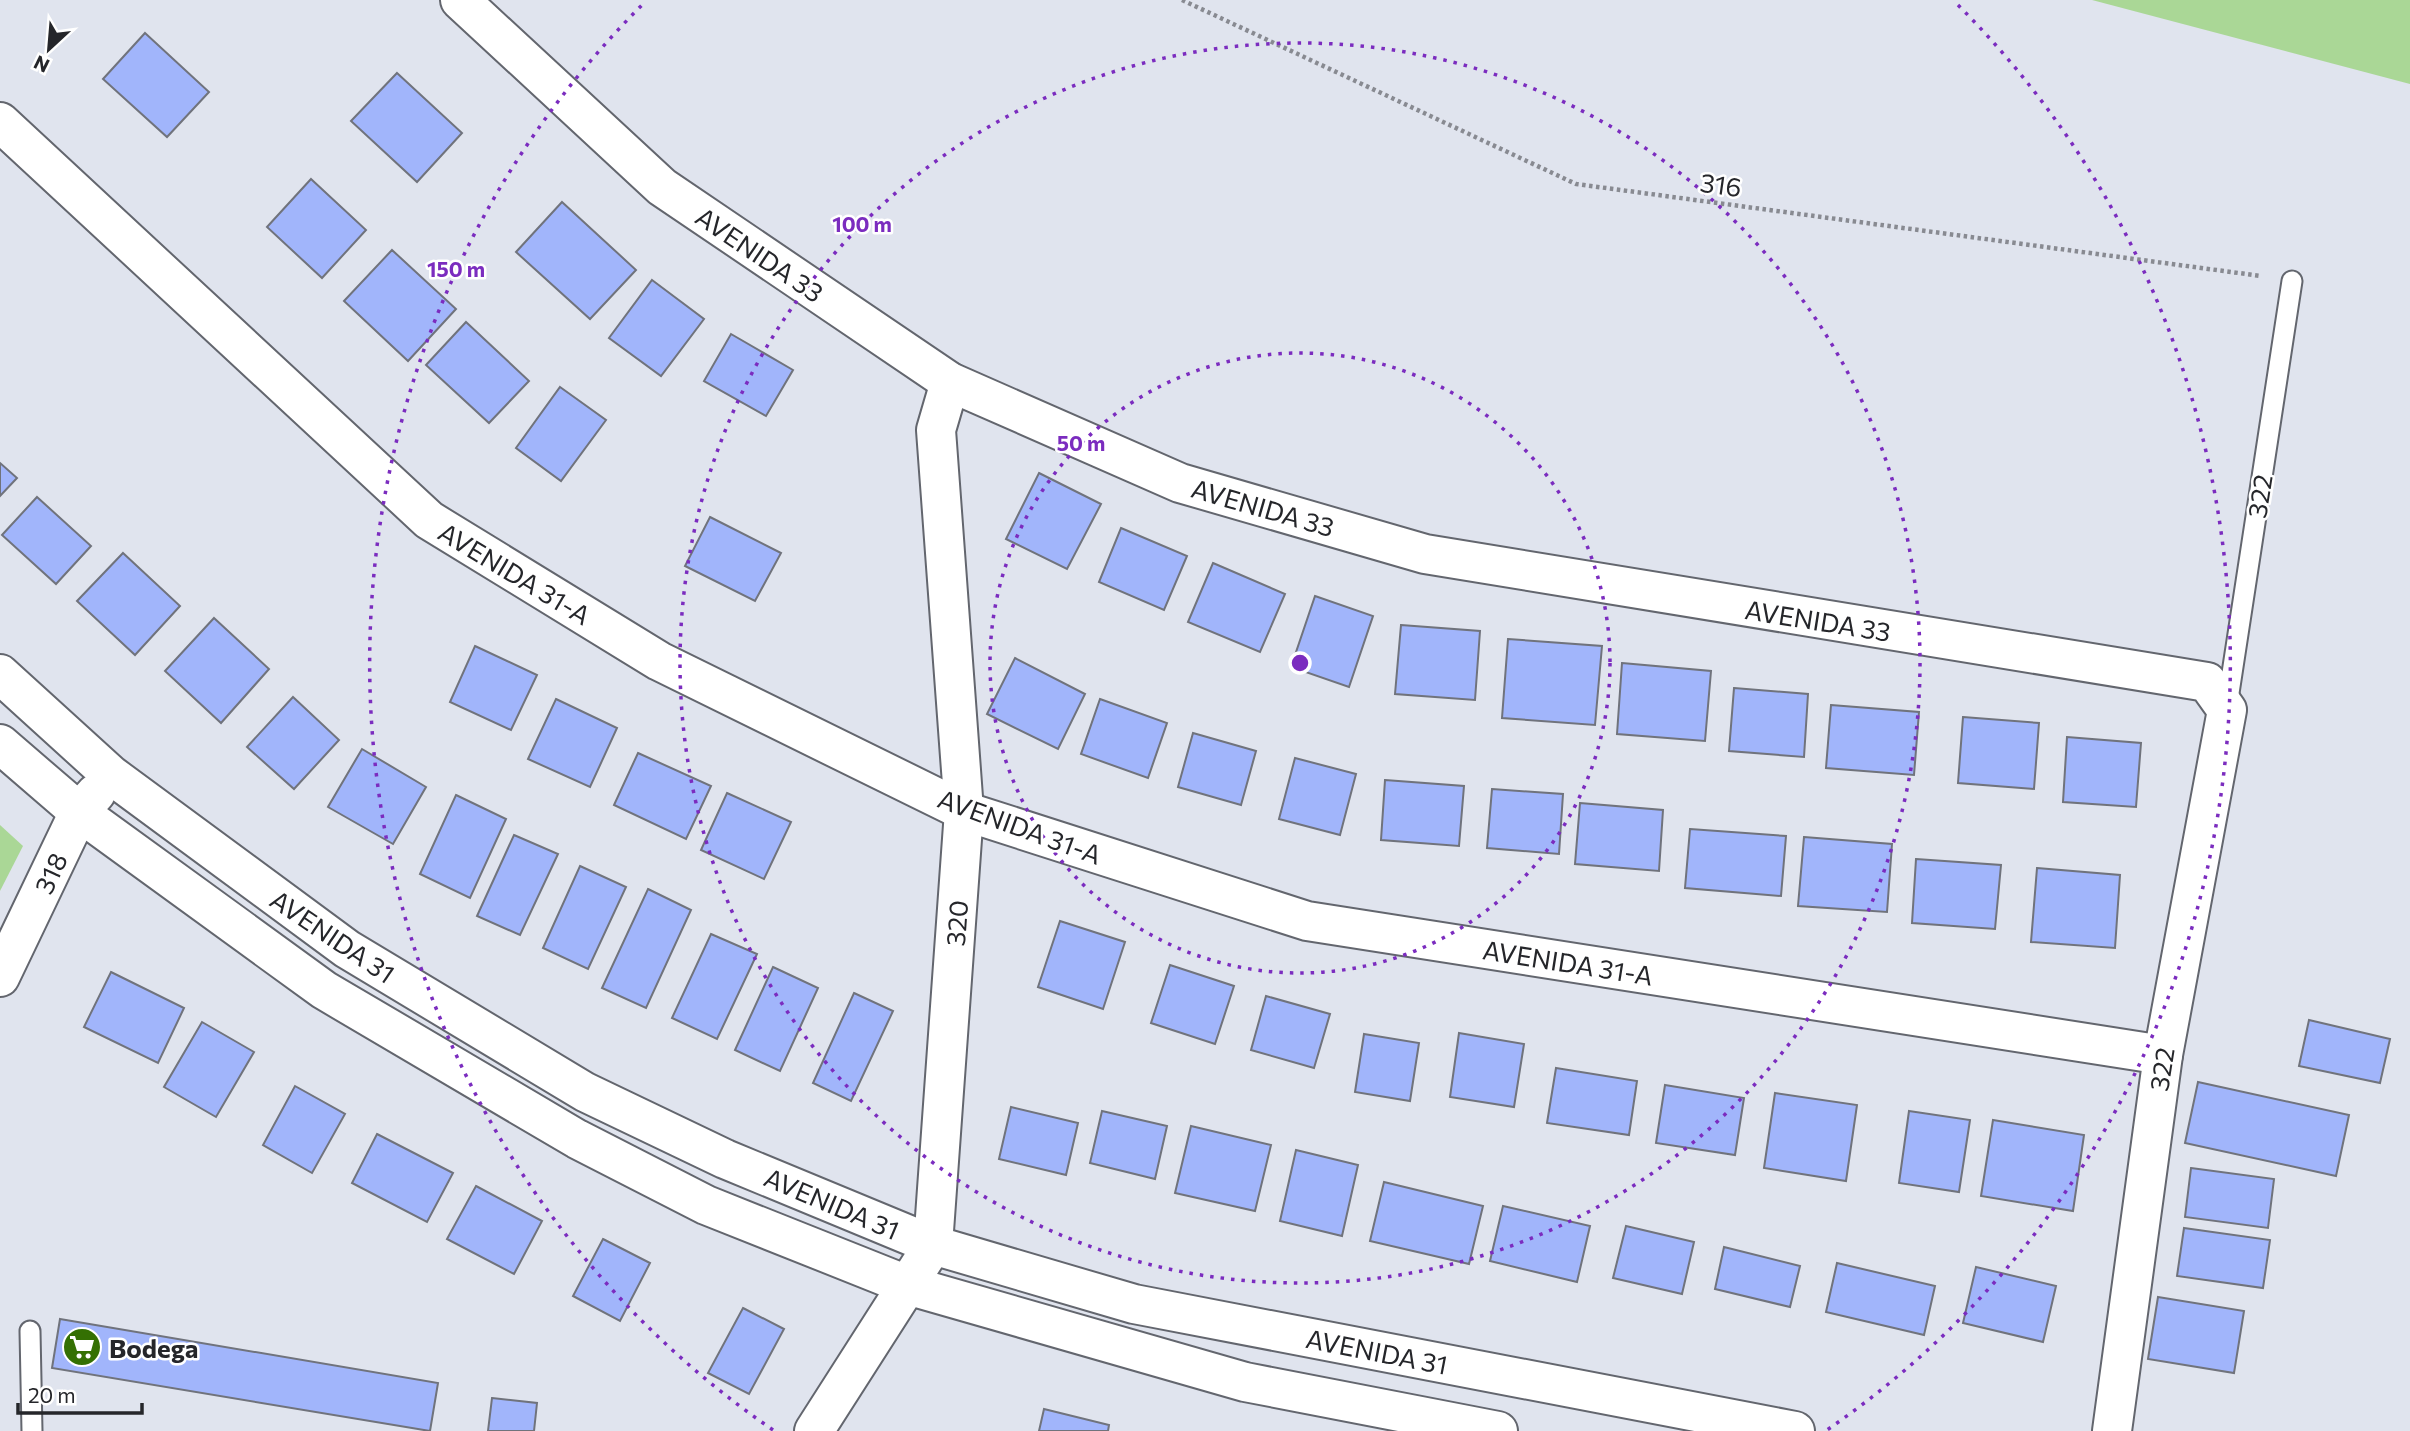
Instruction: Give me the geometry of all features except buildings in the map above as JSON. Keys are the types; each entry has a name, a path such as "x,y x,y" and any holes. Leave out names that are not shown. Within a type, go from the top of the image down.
{"street":[{"name":"AVENIDA 33","path":"460,0 662,187 950,382 1180,483 1425,554 2217,696"},
{"name":"AVENIDA 31-A","path":"0,122 429,520 659,661 964,811 1307,922 2163,1055"},
{"name":"320","path":"814,1431 933,1245 964,811 936,430 950,382"},
{"name":"AVENIDA 31","path":"0,674 111,775 346,949 585,1092 725,1159 933,1245 1134,1304 1795,1431"},
{"name":"322","path":"2112,1431 2163,1055 2217,696"},
{"name":"AVENIDA 31","path":"0,744 79,812 324,990 577,1139 706,1205 907,1285 1245,1382 1498,1431"},
{"name":"318","path":"0,978 79,812 111,775"}],"lane":[{"name":"322","path":"2217,696 2292,281"},
{"path":"30,1331 32,1431"}],"path":[{"name":"316","path":"1182,0 1576,184 2292,281"}],"green space":[{"path":"2092,0 2410,0 2410,84"},
{"path":"0,825 23,846 0,891"}],"place":[{"name":"Bodega","path":"82,1347"}]}
